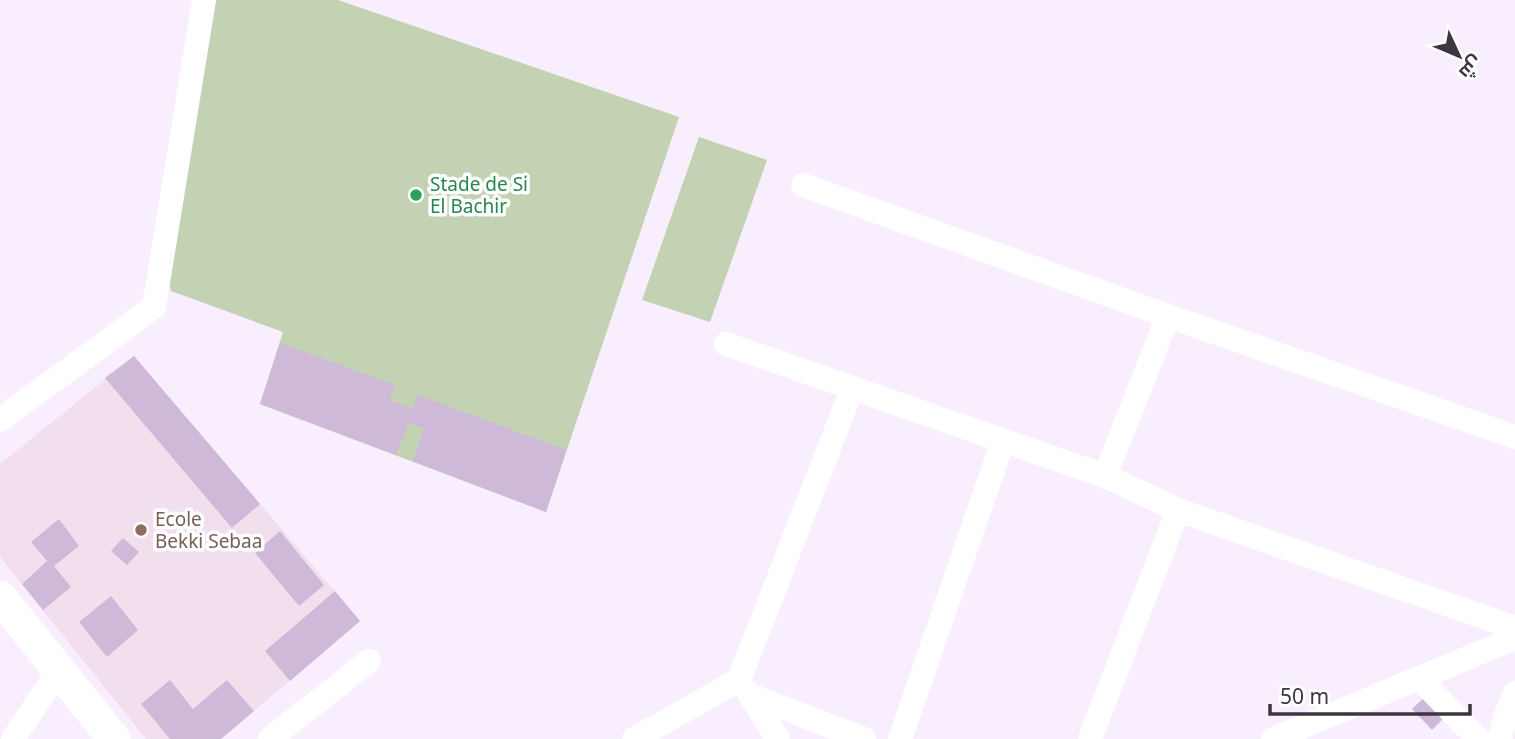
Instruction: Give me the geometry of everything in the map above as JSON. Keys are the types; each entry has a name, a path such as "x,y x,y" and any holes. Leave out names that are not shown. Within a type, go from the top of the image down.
{"street":[{"path":"0,420 154,306 204,0"},
{"path":"803,185 1515,437"},
{"path":"1105,476 1167,316"},
{"path":"726,344 1105,476 1178,510 1515,628"},
{"path":"634,739 745,688 852,388"},
{"path":"900,739 1003,441"},
{"path":"1090,739 1178,510"},
{"path":"0,597 114,739"},
{"path":"1273,739 1515,638"},
{"path":"270,739 369,662"},
{"path":"13,739 59,670"},
{"path":"1419,678 1478,739"},
{"path":"745,688 778,739"},
{"path":"745,688 864,739"},
{"path":"1500,739 1515,693"}],"shaded area":[{"name":"Ecole Bekki Sebaa","path":"134,356 360,621 221,739 146,739 0,557 0,464"}],"green space":[{"name":"Stade de Si El Bachir","path":"214,0 338,0 679,117 546,512 260,404 283,332 171,291 166,273"},
{"path":"699,137 767,160 710,322 642,300"}],"building":[{"path":"280,343 395,385 390,400 413,409 418,395 566,450 546,512 413,461 424,428 408,423 396,455 260,404"},
{"path":"134,356 260,504 232,528 105,378"},
{"path":"59,519 79,546 54,566 71,587 43,610 22,584 47,561 31,542"},
{"path":"280,531 324,585 299,606 255,553"},
{"path":"123,538 139,552 127,565 111,551"},
{"path":"335,591 360,621 290,681 265,651"},
{"path":"111,596 138,630 107,657 79,622"},
{"path":"170,680 193,709 227,680 254,711 221,739 170,739 141,704"},
{"path":"1429,693 1449,713 1432,730 1412,709"}],"place":[{"name":"Stade de Si El Bachir","path":"416,195"},
{"name":"Ecole Bekki Sebaa","path":"141,530"}]}
